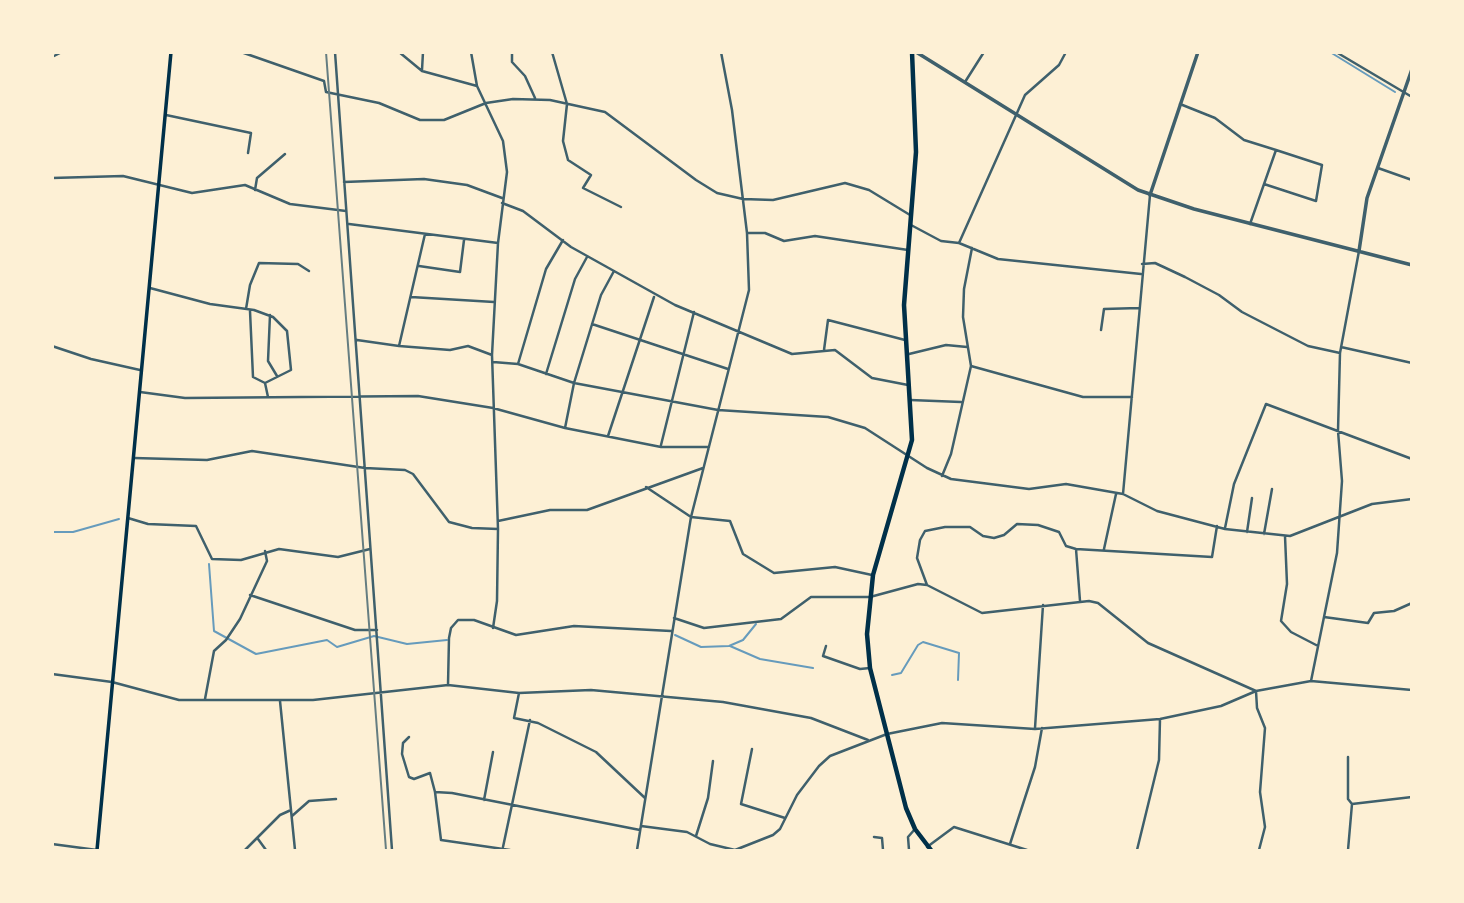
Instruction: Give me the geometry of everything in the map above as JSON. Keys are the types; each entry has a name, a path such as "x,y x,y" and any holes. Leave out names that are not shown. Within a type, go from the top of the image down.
{"main road":[{"path":"97,850 171,52"},
{"path":"914,52 916,152 908,250 905,340 912,440 873,575 867,634 870,668 905,808 929,849"}],"street":[{"path":"52,57 62,52"},
{"path":"241,52 324,81 326,92 338,92 379,103 420,120 433,122 486,103 535,99 613,115 706,187 743,199 780,198 845,183 879,195 912,216"},
{"path":"335,52 392,850"},
{"path":"399,52 422,71 477,86"},
{"path":"422,71 423,52"},
{"path":"471,52 477,86 506,154 492,355 498,529 497,601 493,628"},
{"path":"512,52 512,62 525,76 535,99"},
{"path":"552,52 567,104 563,141 568,160 591,176 583,188 621,207"},
{"path":"637,850 691,517 749,290 743,199 732,110 721,52"},
{"path":"914,52 1125,184 1150,195 1250,224 1412,265"},
{"path":"964,83 984,52"},
{"path":"1043,52 1052,52"},
{"path":"959,243 1030,88 1059,65 1066,52"},
{"path":"1123,494 1150,195 1198,52"},
{"path":"1336,52 1412,97"},
{"path":"1311,681 1337,553 1342,472 1338,431 1340,353 1367,198 1412,69"},
{"path":"1180,103 1215,118 1244,141 1322,165 1315,201 1264,184"},
{"path":"166,115 251,133 248,153"},
{"path":"1250,224 1276,150"},
{"path":"255,190 257,178 285,154"},
{"path":"1378,168 1412,180"},
{"path":"52,178 109,175 160,183 192,193 236,185 290,204 346,211"},
{"path":"344,182 424,178 467,185 502,198"},
{"path":"502,203 523,211 587,257 654,295 792,355 823,351 842,353 872,378 908,385"},
{"path":"347,224 498,243"},
{"path":"911,225 947,243 959,243 998,259 1141,274"},
{"path":"747,233 765,233 784,241 815,236 908,250"},
{"path":"399,346 425,234"},
{"path":"418,266 460,272 464,240"},
{"path":"518,365 547,269 563,240"},
{"path":"942,476 951,454 971,366 967,347 964,289 972,248"},
{"path":"545,374 575,279 587,257"},
{"path":"265,383 253,377 248,309 250,285 259,263 298,264 309,271"},
{"path":"1142,264 1155,263 1185,277 1219,295 1242,312 1308,346 1340,353"},
{"path":"565,428 574,383 601,295 614,271"},
{"path":"150,288 193,300 270,315 287,331 290,370 265,383"},
{"path":"608,436 654,295"},
{"path":"411,297 494,302"},
{"path":"1101,330 1104,309 1139,308"},
{"path":"661,447 694,312"},
{"path":"270,315 268,361 277,376"},
{"path":"823,351 828,320 905,340"},
{"path":"592,324 729,370"},
{"path":"355,340 450,350 468,346 492,355"},
{"path":"905,354 946,345 967,347"},
{"path":"52,346 142,371"},
{"path":"1341,347 1412,363"},
{"path":"493,362 518,365 574,383 718,410 810,415 838,420 865,428 942,476 1029,489 1066,484 1123,494 1157,511 1225,529 1285,536 1372,504 1412,499"},
{"path":"971,366 1083,397 1133,397"},
{"path":"265,383 268,397"},
{"path":"140,392 185,398 360,394 418,396 494,408 565,428 661,447 709,447"},
{"path":"910,400 961,402"},
{"path":"1225,529 1237,474 1266,404 1412,459"},
{"path":"134,458 207,460 252,451 365,468 410,471 449,522 472,528 498,529"},
{"path":"497,522 550,510 587,510 703,468"},
{"path":"646,487 691,517 730,522 743,554 774,573 835,567 873,575"},
{"path":"1264,534 1272,489"},
{"path":"1104,549 1116,493"},
{"path":"1247,532 1252,498"},
{"path":"128,518 148,524 196,526 212,559 241,560 265,551 279,550 338,556 370,549"},
{"path":"927,586 917,558 925,531 970,527 983,536 994,538 1004,535 1017,524 1038,525 1059,532 1066,546 1076,549 1212,557 1217,526"},
{"path":"1285,536 1287,584 1281,621 1291,632 1318,646"},
{"path":"1076,549 1080,602"},
{"path":"205,700 214,651 226,640 250,595 267,561 265,551"},
{"path":"674,618 704,628 780,619 816,596 870,597 918,584 977,612 1080,602 1098,603 1148,643 1256,691"},
{"path":"250,595 355,630 377,629"},
{"path":"1324,617 1368,623 1374,612 1394,611 1412,603"},
{"path":"1035,729 1043,605"},
{"path":"448,685 449,638 454,622 468,619 516,635 574,626 671,631"},
{"path":"826,646 823,656 860,669 870,668"},
{"path":"52,674 113,682 166,699 280,701 448,685 519,693 590,690 723,702 811,718 868,740"},
{"path":"435,792 640,828 671,829 735,850 774,835 818,766 830,756 887,734 942,723 1035,729 1160,719 1222,706 1256,691 1311,681 1412,690"},
{"path":"1256,691 1257,708 1265,728 1260,792 1265,827 1259,850"},
{"path":"519,693 514,718 530,720 596,752 645,798"},
{"path":"280,701 295,850"},
{"path":"1137,850 1159,760 1160,719"},
{"path":"503,848 530,720"},
{"path":"1010,845 1035,767 1042,728"},
{"path":"409,737 403,743 402,754 409,777 414,779 430,773 441,817 441,840 510,850"},
{"path":"752,749 741,804 785,818"},
{"path":"484,800 493,752"},
{"path":"1348,757 1348,799 1352,804 1348,850"},
{"path":"696,836 708,798 713,761"},
{"path":"1352,804 1412,797"},
{"path":"292,816 309,801 337,799"},
{"path":"245,850 279,815 291,810"},
{"path":"929,849 954,827 1027,850"},
{"path":"909,850 908,837 915,829"},
{"path":"874,836 882,838 883,850"},
{"path":"258,839 266,850"},
{"path":"52,844 97,850"}],"waterway":[{"path":"1330,52 1395,92"},
{"path":"52,532 73,532 119,519"},
{"path":"209,564 214,631 256,654 327,640 337,647 374,636 407,644 447,640"},
{"path":"675,635 701,647 729,646 743,640 756,624"},
{"path":"892,675 901,673 918,645 923,642 959,653 958,680"},
{"path":"730,646 760,659 813,668"}],"railway":[{"path":"326,52 386,850"}]}
